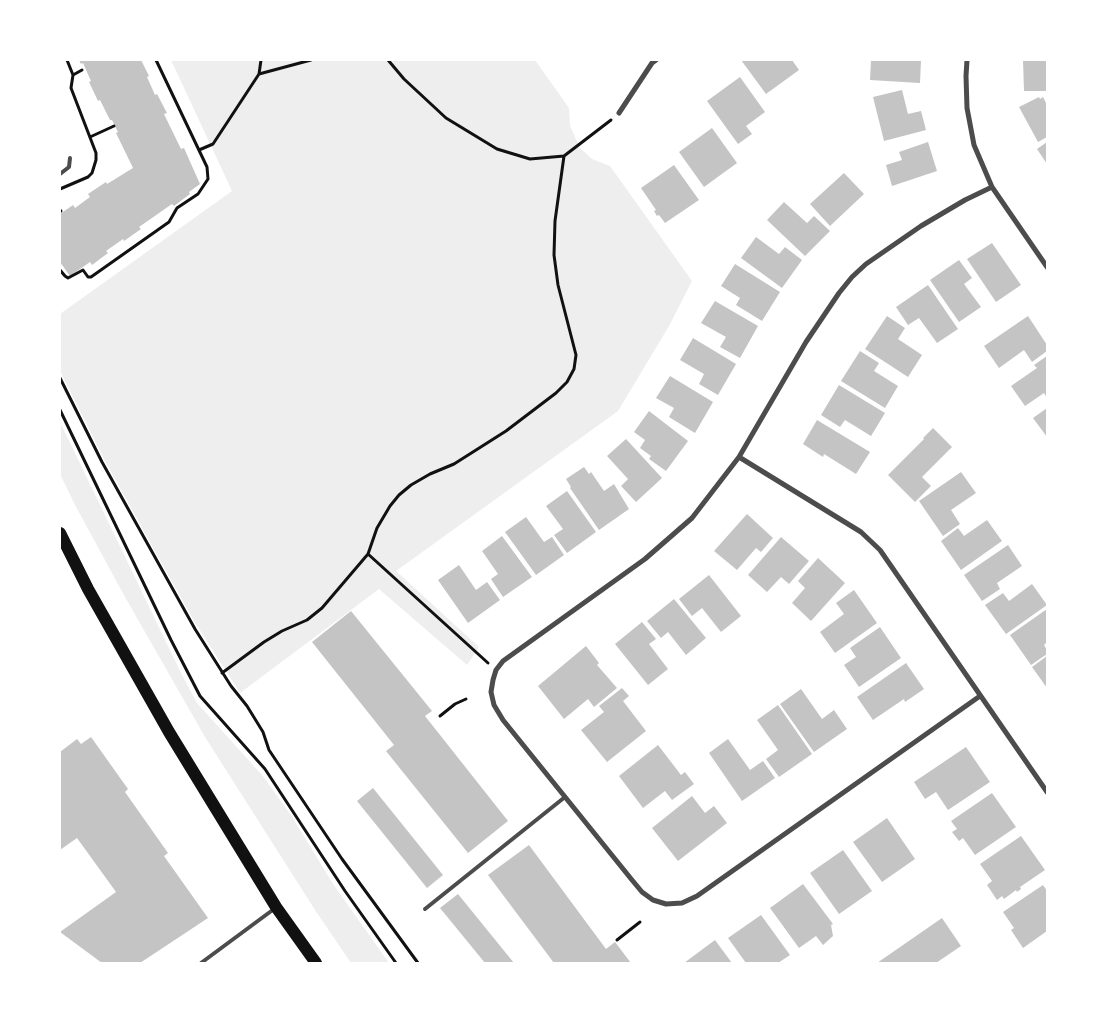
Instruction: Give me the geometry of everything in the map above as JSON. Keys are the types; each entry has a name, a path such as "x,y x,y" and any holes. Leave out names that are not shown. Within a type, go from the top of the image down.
{"main road":[{"path":"60,533 88,589 169,732 276,907 316,963"}],"street":[{"path":"619,113 652,63 656,60"},
{"path":"967,60 967,108 974,145 992,187 1047,268"},
{"path":"980,696 697,896 682,904 666,904 653,900 642,892 503,720 494,705 491,692 492,680 496,670 503,661 618,578 678,531 704,504 739,457 806,342 852,277 873,259 921,226 992,187"},
{"path":"739,457 861,532 880,550 1047,792"}],"lane":[{"path":"60,174 69,167 70,158"},
{"path":"425,909 565,797"},
{"path":"200,963 276,907"}],"path":[{"path":"60,189 82,180 92,172 95,166 96,153 71,88 73,75 67,60"},
{"path":"60,270 68,278 83,270 88,277 91,277 169,222 177,208 204,188 208,179 207,167 156,60"},
{"path":"199,150 213,144 259,74 261,60"},
{"path":"259,74 311,60"},
{"path":"388,60 404,79 446,118 496,149 530,159 564,156 619,113"},
{"path":"73,75 82,70"},
{"path":"90,137 114,126"},
{"path":"222,673 282,630 307,620 322,608 368,554 377,528 390,506 411,484 454,464 506,431 556,393 567,382 574,368 576,355 558,285 554,255 555,221 564,156"},
{"path":"60,378 102,462 190,620 222,673 263,732 269,750 342,859 418,963"},
{"path":"60,410 167,632 200,696 265,769 345,892 396,963"},
{"path":"368,554 496,670"},
{"path":"440,716 455,704 466,699"},
{"path":"617,940 640,922"}],"shaded area":[{"path":"171,60 535,60 569,108 570,126 580,148 592,159 610,166 692,281 669,326 618,411 396,571 479,647 467,665 379,589 240,693 194,621 157,555 105,461 60,371 60,314 232,191"},
{"path":"60,422 197,703 262,775 291,815 333,884 389,963 351,963 205,737 125,597 60,474"}],"building":[{"path":"79,60 141,60 155,95 157,94 167,113 164,114 181,149 184,148 200,184 174,206 172,204 139,227 141,229 106,251 108,253 92,265 90,262 70,276 60,262 60,214 73,205 75,208 90,197 88,194 133,168 116,133 118,132 112,120 110,120 100,100 98,101 83,63 81,64"},
{"path":"741,60 792,60 799,70 766,94"},
{"path":"871,60 921,60 920,83 870,80"},
{"path":"1023,60 1047,60 1046,91 1024,91"},
{"path":"740,77 765,112 746,126 752,134 738,144 707,101"},
{"path":"902,90 908,114 921,111 926,130 884,141 873,97"},
{"path":"1039,97 1040,99 1043,97 1047,105 1047,137 1038,142 1019,107"},
{"path":"712,128 737,163 704,187 679,152"},
{"path":"928,142 937,171 892,186 886,165 902,160 899,152"},
{"path":"1047,142 1047,164 1037,149"},
{"path":"674,165 699,200 665,223 659,215 657,216 654,211 656,210 641,188"},
{"path":"844,173 864,194 830,226 810,204"},
{"path":"784,202 807,223 814,216 830,231 805,256 767,220"},
{"path":"756,237 779,254 785,247 802,260 782,288 741,258"},
{"path":"992,243 1021,285 996,302 967,259"},
{"path":"959,260 972,278 964,284 981,307 959,322 930,280"},
{"path":"735,264 780,292 762,321 736,305 740,298 721,286"},
{"path":"928,285 958,329 937,343 919,318 908,325 896,307"},
{"path":"715,301 758,326 740,358 720,347 726,337 701,323"},
{"path":"887,316 905,328 898,339 922,355 908,377 865,349"},
{"path":"1028,316 1047,345 1047,351 1032,362 1024,350 999,368 984,346"},
{"path":"693,338 736,364 718,395 699,384 704,374 680,360"},
{"path":"860,351 879,363 874,371 898,386 885,408 841,381"},
{"path":"1047,356 1047,398 1044,393 1025,406 1011,386 1037,368 1034,365"},
{"path":"670,376 713,402 695,433 669,417 674,408 656,398"},
{"path":"839,385 885,413 871,436 845,420 840,427 821,415"},
{"path":"1047,408 1047,437 1033,418"},
{"path":"649,411 688,441 666,471 649,459 651,456 640,448 645,440 634,432"},
{"path":"817,420 870,452 856,474 824,454 823,457 803,444"},
{"path":"933,428 952,447 922,477 931,486 915,502 888,475"},
{"path":"626,439 662,478 636,502 621,486 628,479 607,456"},
{"path":"584,467 589,474 591,472 604,491 614,484 629,509 599,530 570,488 566,479"},
{"path":"961,472 976,493 951,510 960,524 943,536 919,501"},
{"path":"567,491 596,532 567,553 554,535 563,529 546,506"},
{"path":"747,514 773,538 761,552 756,548 737,570 714,551"},
{"path":"526,517 544,542 552,537 564,555 536,575 505,532"},
{"path":"987,520 1002,541 961,570 941,541 958,528 964,536"},
{"path":"502,536 532,577 503,597 491,579 498,574 482,551"},
{"path":"781,537 809,561 789,584 781,577 767,592 748,575"},
{"path":"1008,545 1022,566 997,583 1000,589 982,601 964,575"},
{"path":"818,558 845,583 811,621 792,603 805,588 798,581"},
{"path":"459,565 476,590 487,582 500,600 468,623 438,580"},
{"path":"709,575 741,616 721,632 702,608 692,616 679,599"},
{"path":"1032,584 1047,605 1006,634 985,605 1003,593 1009,601"},
{"path":"854,590 877,623 835,653 820,632 844,614 836,603"},
{"path":"674,599 706,638 686,655 668,632 661,638 647,621"},
{"path":"1047,609 1047,642 1044,645 1047,654 1031,665 1010,635"},
{"path":"351,611 432,711 425,716 508,821 468,853 386,751 394,745 312,642"},
{"path":"642,622 656,639 649,644 668,669 648,685 615,644"},
{"path":"880,627 901,658 859,687 844,665 856,657 850,648"},
{"path":"586,646 599,663 597,665 617,688 594,707 588,699 564,719 538,686"},
{"path":"1047,656 1047,688 1032,667"},
{"path":"906,663 924,689 905,702 904,699 873,720 857,697"},
{"path":"622,688 629,696 623,701 646,731 607,762 581,730 604,712 599,706"},
{"path":"801,689 822,719 834,710 847,729 814,752 780,704"},
{"path":"778,705 812,754 779,777 766,759 778,750 757,720"},
{"path":"91,737 128,789 125,792 168,853 164,856 208,918 140,963 102,963 60,932 116,892 77,838 60,850 60,752 77,739 81,744"},
{"path":"728,739 750,770 763,761 775,778 742,801 709,753"},
{"path":"658,745 681,775 685,772 694,784 672,800 665,791 643,808 619,776"},
{"path":"966,747 990,782 948,810 936,792 925,799 914,782"},
{"path":"373,788 443,875 427,888 357,801"},
{"path":"992,793 1016,827 975,855 963,838 959,841 952,832 957,829 951,821"},
{"path":"692,796 705,813 714,806 727,823 678,861 652,828"},
{"path":"887,818 915,859 882,882 853,842"},
{"path":"1021,836 1045,870 1020,887 1021,889 1017,892 1016,890 1004,899 1002,896 997,900 987,885 992,881 980,864"},
{"path":"529,845 606,949 615,942 631,963 554,963 488,875"},
{"path":"843,850 872,891 839,914 810,873"},
{"path":"803,884 833,924 831,925 833,936 823,945 816,936 799,948 770,908"},
{"path":"1043,885 1047,891 1047,931 1023,948 1011,930 1014,928 1003,912"},
{"path":"458,894 514,963 485,963 440,908"},
{"path":"761,915 790,955 778,963 746,963 728,938"},
{"path":"942,918 961,946 936,963 877,963"},
{"path":"715,940 732,963 684,963"}]}
